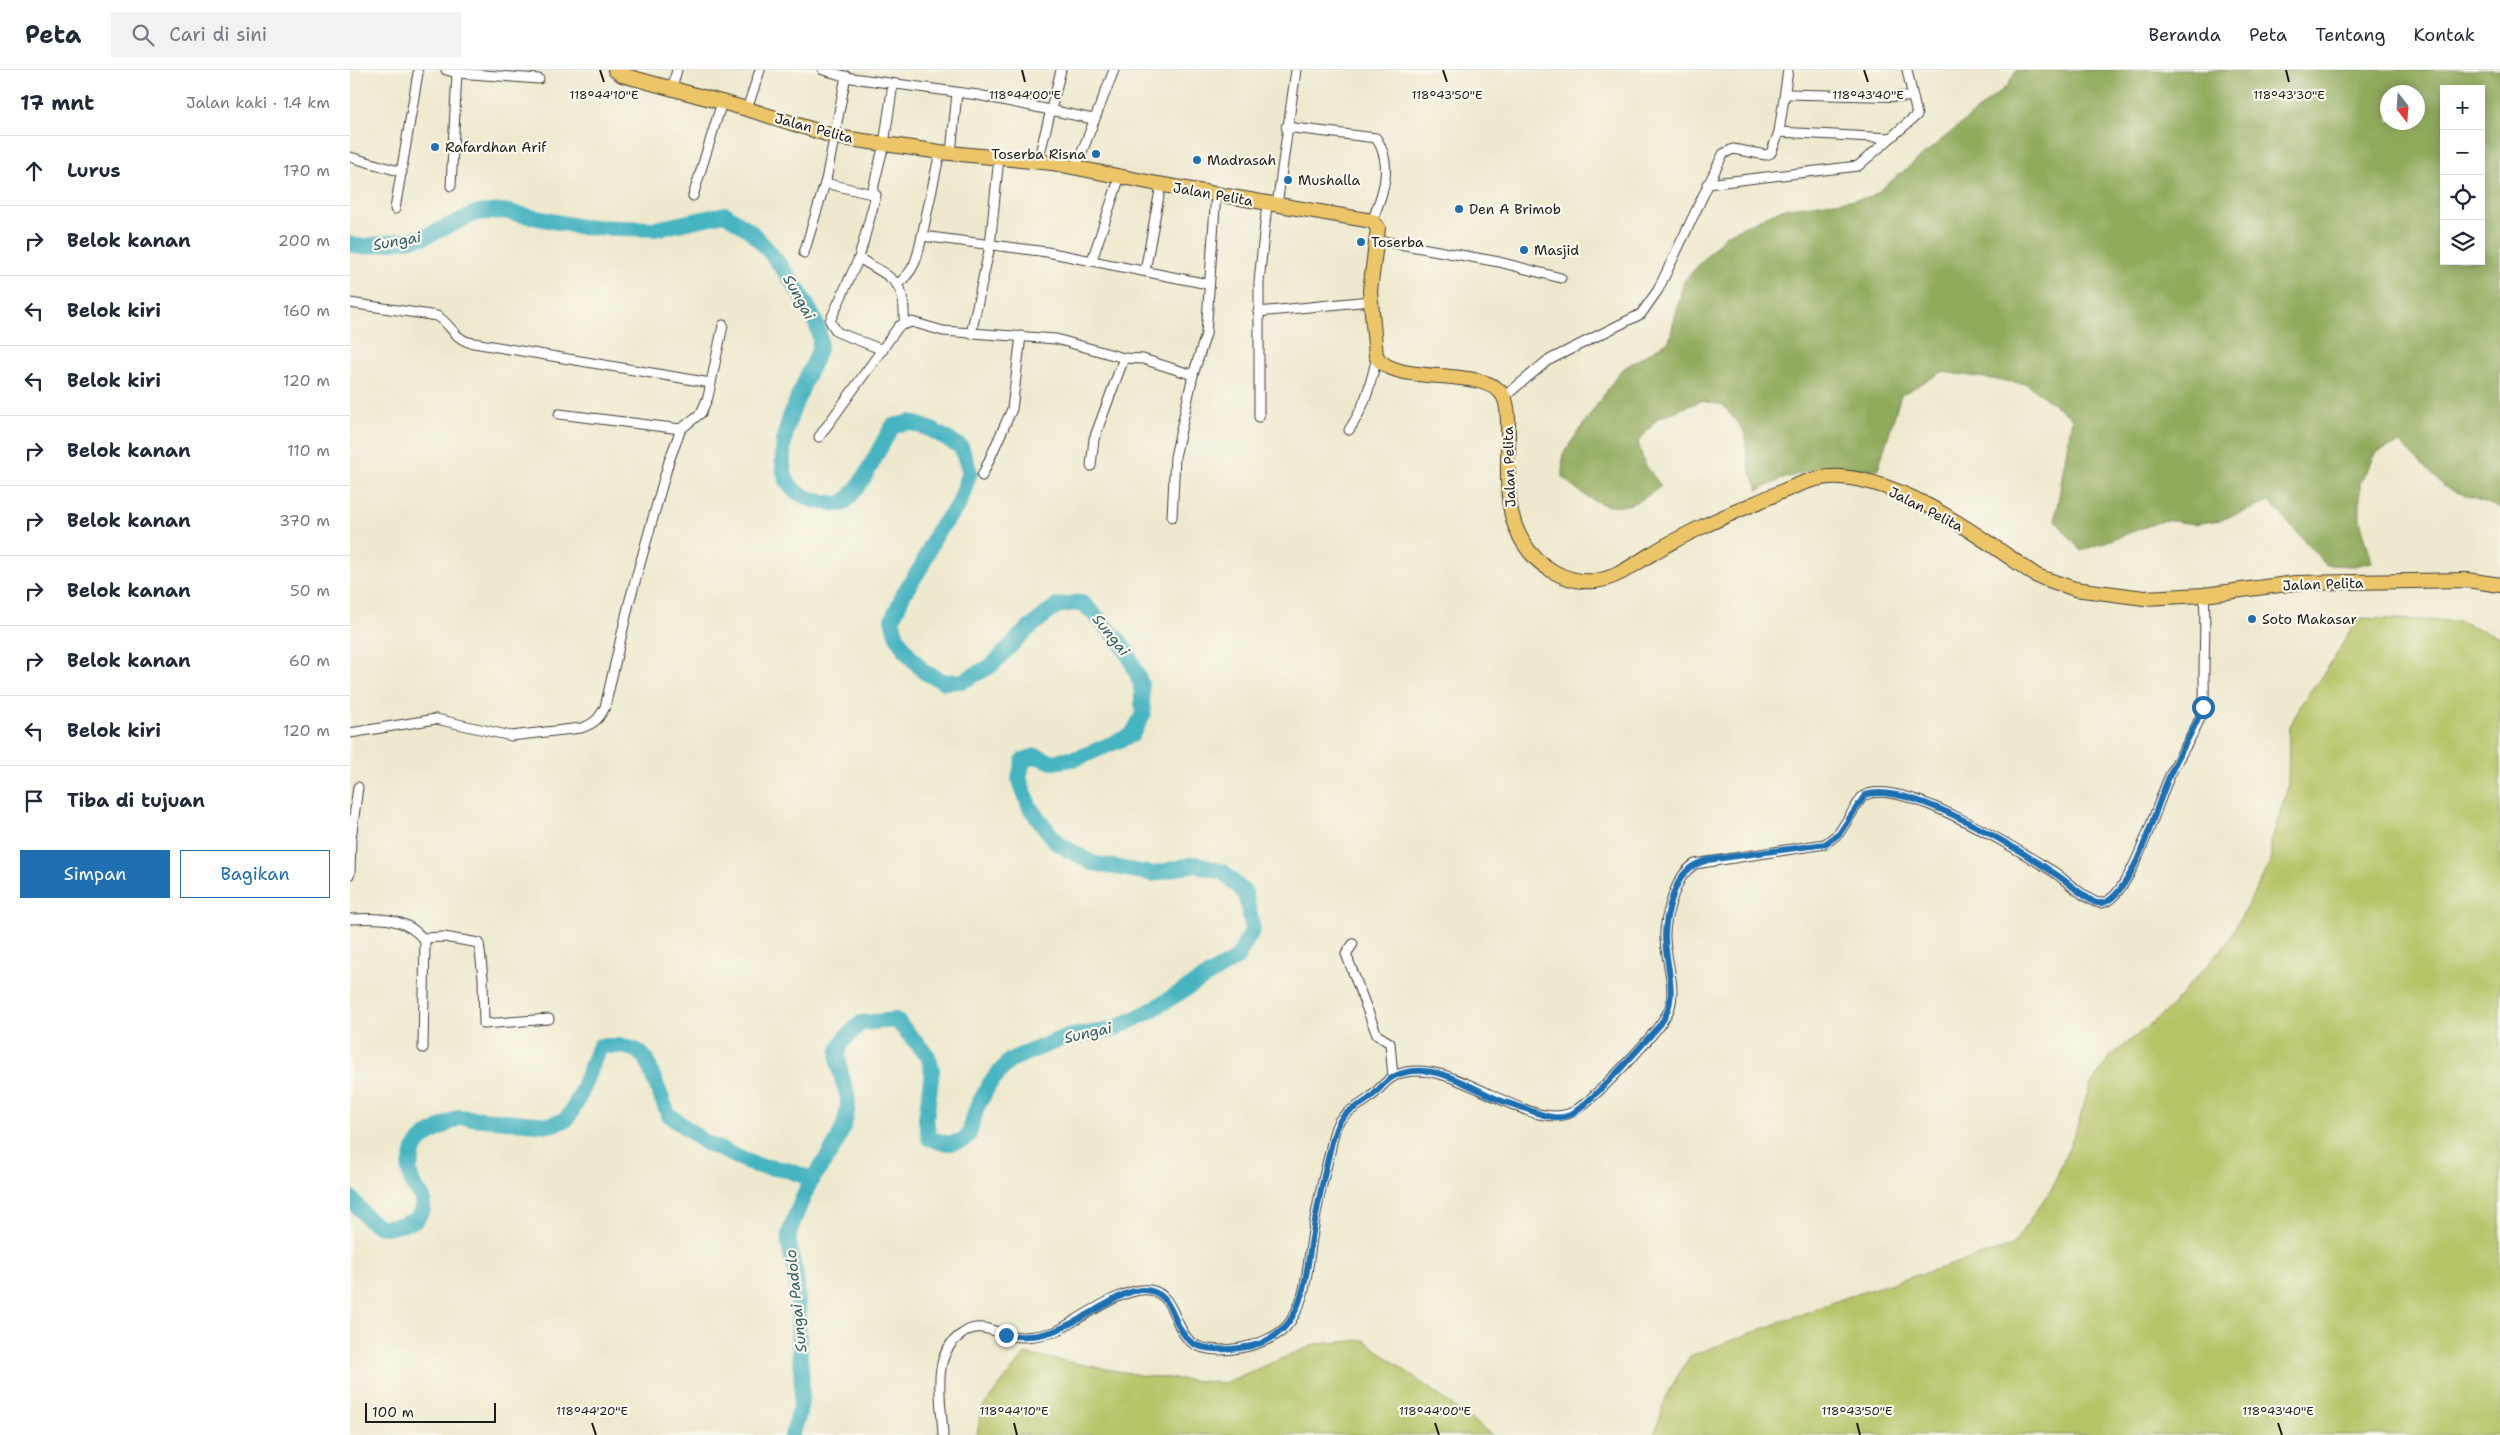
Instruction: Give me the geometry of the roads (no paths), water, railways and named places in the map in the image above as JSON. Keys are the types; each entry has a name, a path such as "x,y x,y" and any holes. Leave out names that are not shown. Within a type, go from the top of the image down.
{"highway":[{"name":"Jalan Pelita","path":"615,70 622,75 748,109 836,137 946,152 1038,161 1161,185 1372,220"},
{"path":"1372,220 1377,226 1377,240 1370,301 1373,340 1377,357 1386,366 1407,372 1461,378 1483,384 1498,390 1504,397"},
{"name":"Jalan Pelita","path":"1504,397 1508,428 1509,506 1514,525 1533,556 1561,576 1584,581 1615,576 1652,553 1743,508 1803,482 1841,477 1868,482 1911,498 1941,514 2037,576 2052,582 2100,593 2144,598 2204,595 2295,583 2467,580 2500,585"}],"street":[{"path":"446,70 457,73 540,79"},
{"path":"672,88 677,70"},
{"path":"748,109 760,70"},
{"path":"823,70 893,84 957,92 1094,119"},
{"path":"1038,161 1061,70"},
{"path":"1076,168 1114,70"},
{"path":"1259,417 1258,312 1272,204 1296,70"},
{"path":"1504,397 1547,361 1641,314 1658,290 1723,154 1733,149 1766,155 1771,153 1779,132 1788,70"},
{"path":"1707,184 1858,166 1917,115 1907,70"},
{"path":"395,209 418,73"},
{"path":"451,186 457,73"},
{"path":"804,253 825,184 836,137 846,76"},
{"path":"872,193 884,144 893,84"},
{"path":"898,284 905,278 916,262 946,152 957,92"},
{"path":"1786,94 1913,97"},
{"path":"693,196 722,102"},
{"path":"1286,126 1376,138 1383,151 1386,178 1382,197 1372,220"},
{"path":"1779,132 1890,138"},
{"path":"350,157 402,172"},
{"path":"971,334 990,246 999,157"},
{"path":"1092,260 1120,176"},
{"path":"825,184 876,195 859,258 830,321 837,332 883,350"},
{"path":"1145,271 1161,185"},
{"path":"1172,517 1175,458 1193,375 1206,334 1208,284 1216,193"},
{"path":"922,236 1048,252 1208,284"},
{"path":"1377,240 1499,262 1561,278"},
{"path":"859,258 898,284 903,300 904,324"},
{"path":"1258,312 1370,301"},
{"path":"350,303 437,316 443,319 455,336 468,342 711,383"},
{"path":"819,437 899,326 912,322 943,331 1056,339 1124,358 1143,359 1193,375"},
{"path":"350,733 436,719 510,736 542,734 593,724 605,707 629,604 669,461 681,429 701,413 711,383 723,325"},
{"path":"982,476 1012,409 1021,336"},
{"path":"1349,430 1362,412 1366,402 1377,357"},
{"path":"1091,466 1094,439 1124,358"},
{"path":"559,414 681,429"},
{"path":"943,1435 940,1381 943,1358 948,1347 957,1336 973,1328 982,1328 1019,1337 1055,1332 1125,1294 1152,1290 1166,1299 1185,1335 1199,1346 1242,1348 1269,1340 1285,1327 1302,1296 1308,1274 1321,1186 1337,1126 1346,1112 1370,1098 1393,1077 1407,1072 1445,1074 1498,1099 1556,1118 1567,1116 1579,1108 1629,1059 1666,1018 1672,996 1665,938 1666,925 1676,889 1686,869 1695,864 1708,860 1825,844 1839,834 1862,797 1880,792 1907,798 1972,823 2055,873 2095,902 2105,902 2112,899 2124,884 2138,857 2166,783 2203,707 2204,595"},
{"path":"350,874 351,836 358,787"},
{"path":"350,919 385,918 400,922 423,938 426,946 422,1002 423,1048"},
{"path":"423,938 444,937 479,943 483,976 484,1024 549,1019"},
{"path":"1353,944 1346,954 1377,1035 1390,1043 1393,1077"}],"waterway":[{"name":"Sungai","path":"350,244 361,247 424,237 476,213 503,211 582,227 656,229 725,214 750,231 770,252 804,300 818,330 819,350 794,407 784,440 783,464 785,475 795,491 803,496 822,502 842,504 858,487 893,426 910,422 932,430 961,447 970,472 959,504 937,532 921,567 904,593 892,620 897,637 908,654 924,672 945,682 963,681 991,666 1022,634 1056,606 1082,602 1119,640 1130,658 1141,684 1143,714 1132,735 1078,758 1052,762 1036,756 1023,760 1019,778 1030,808 1057,843 1092,863 1153,874 1194,864 1223,872 1245,893 1253,929 1237,958 1148,1012 1112,1030 1065,1037 1010,1060 990,1083 977,1107 968,1137 953,1143 939,1142 929,1138 926,1119 932,1070 928,1056 896,1020 861,1023 846,1037 839,1049 838,1062 848,1098 847,1112 841,1133 812,1179"},
{"name":"Sungai Padolo","path":"350,1197 365,1216 377,1225 392,1227 416,1220 423,1209 423,1198 413,1185 409,1171 414,1149 424,1137 459,1117 549,1125 566,1120 577,1102 600,1046 623,1046 638,1051 646,1059 668,1114 704,1142 755,1165 787,1170 812,1179 789,1235 789,1245 797,1285 802,1380 801,1400 792,1435"}],"place":[{"name":"Rafardhan Arif","path":"435,147"},
{"name":"Toserba Risna","path":"1096,154"},
{"name":"Madrasah","path":"1197,160"},
{"name":"Mushalla","path":"1288,180"},
{"name":"Den A Brimob","path":"1459,209"},
{"name":"Toserba","path":"1361,242"},
{"name":"Masjid","path":"1524,250"},
{"name":"Soto Makasar","path":"2252,619"}]}
